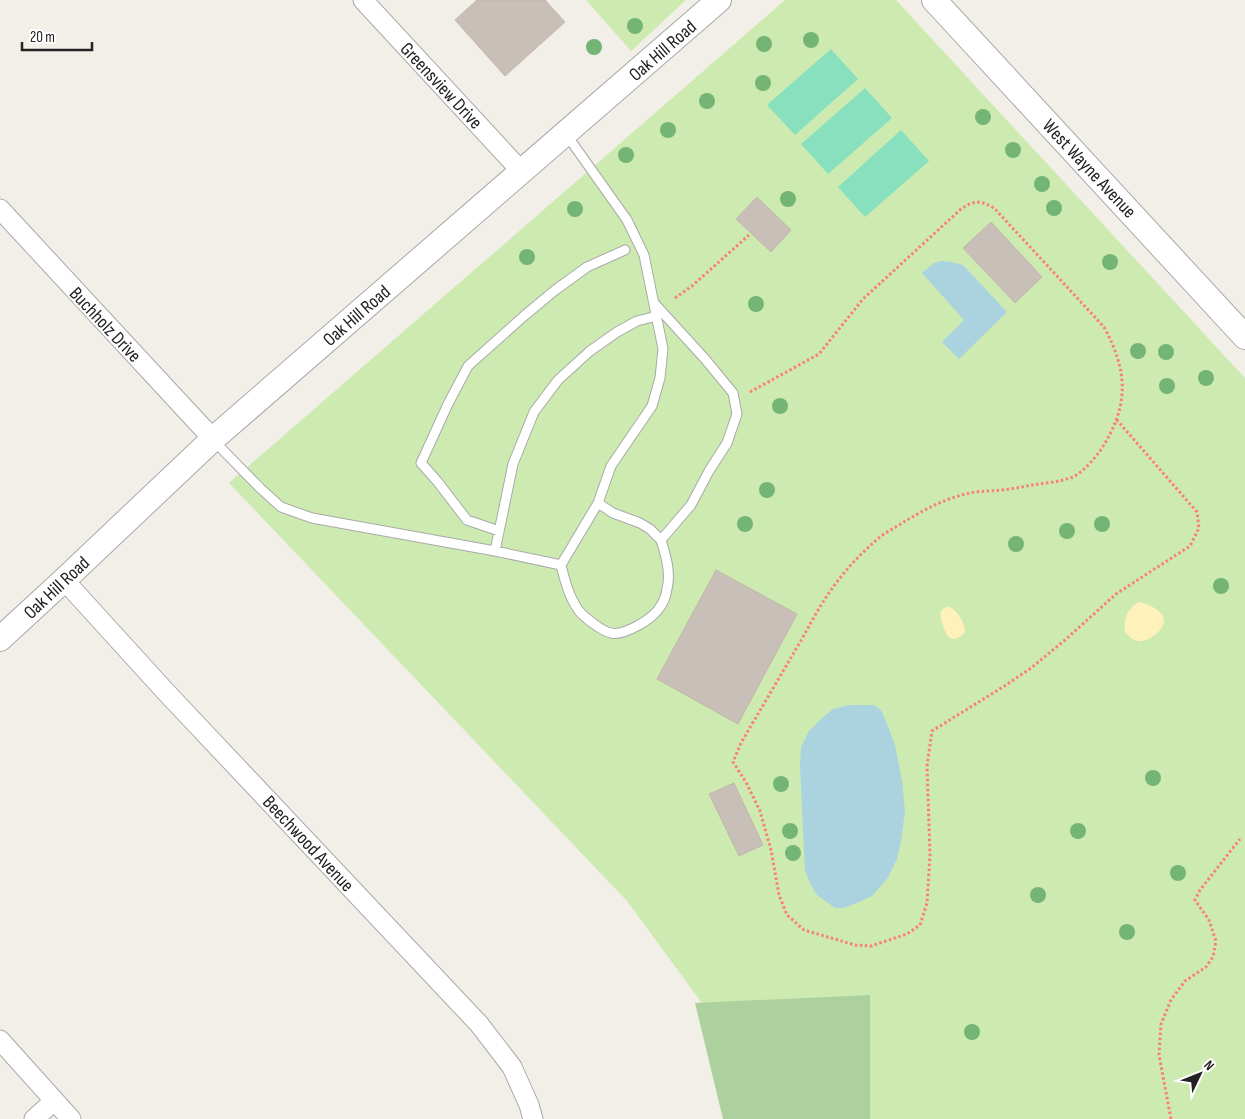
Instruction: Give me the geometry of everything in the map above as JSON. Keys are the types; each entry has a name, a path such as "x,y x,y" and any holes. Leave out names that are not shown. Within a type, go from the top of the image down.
{"street":[{"name":"Greensview Drive","path":"363,0 521,171"},
{"name":"Oak Hill Road","path":"0,638 213,439 719,0"},
{"name":"West Wayne Avenue","path":"934,0 1245,337"},
{"name":"Buchholz Drive","path":"0,210 213,439"},
{"name":"Beechwood Avenue","path":"64,580 165,691 479,1024 512,1068 529,1105 533,1119"},
{"path":"0,1040 71,1119"},
{"path":"34,1119 54,1101"}],"lane":[{"path":"566,134 628,220 644,254 663,350 660,378 652,406 611,466 598,503 561,565 568,591 580,612 595,625 611,634 626,632 650,618 660,607 667,589 668,573 661,540 650,529 640,523 613,513 598,503"},
{"path":"499,531 467,520 421,463 468,366 554,291 587,267 625,250"},
{"path":"654,303 705,358 733,393 737,414 727,443 691,504 661,540"},
{"path":"495,551 513,464 534,412 558,380 590,351 637,321 657,316"},
{"path":"213,439 281,507 312,518 495,551 561,565"}],"path":[{"path":"750,392 819,354 863,300 961,209 967,205 981,202 995,209 1104,327 1114,344 1123,379 1120,409 1106,441 1094,459 1075,476 1043,484 976,492 950,498 928,508 882,536 864,551 831,590 741,743 734,762 760,811 771,850 779,895 787,915 804,930 855,945 871,946 906,934 920,925 927,903 930,855 927,766 932,731 1031,668 1116,594 1190,546 1199,528 1197,512 1116,419"},
{"path":"675,298 692,286 749,235"},
{"path":"1171,1119 1159,1055 1161,1024 1171,1000 1185,981 1206,967 1212,957 1216,941 1210,920 1195,900 1200,890 1240,839"}],"green space":[{"path":"586,0 686,0 631,51"},
{"path":"785,0 896,0 1245,378 1245,1119 785,1119 784,1115 627,901 229,483"},
{"path":"831,49 858,79 795,135 767,105"},
{"path":"865,88 892,118 828,174 801,144"},
{"path":"901,130 929,161 865,217 838,187"},
{"path":"870,995 870,1119 723,1119 695,1003"}],"sand":[{"path":"1139,602 1158,610 1164,620 1164,624 1159,632 1151,638 1142,641 1134,640 1125,632 1127,614"},
{"path":"950,607 956,612 964,624 965,632 954,639 948,636 941,620 942,610"}],"water":[{"path":"942,261 963,265 1007,312 959,359 942,342 964,320 922,273 934,263"},
{"path":"850,705 874,705 881,710 895,745 902,781 905,811 897,859 887,879 872,896 844,908 835,908 817,895 805,871 800,767 801,747 809,731 821,719 833,709"}],"building":[{"path":"477,0 545,0 565,22 505,76 455,20"},
{"path":"757,197 791,230 771,252 736,219"},
{"path":"991,222 1042,277 1015,303 963,248"},
{"path":"716,570 797,614 738,724 657,679"},
{"path":"734,783 763,845 739,856 709,794"}]}
